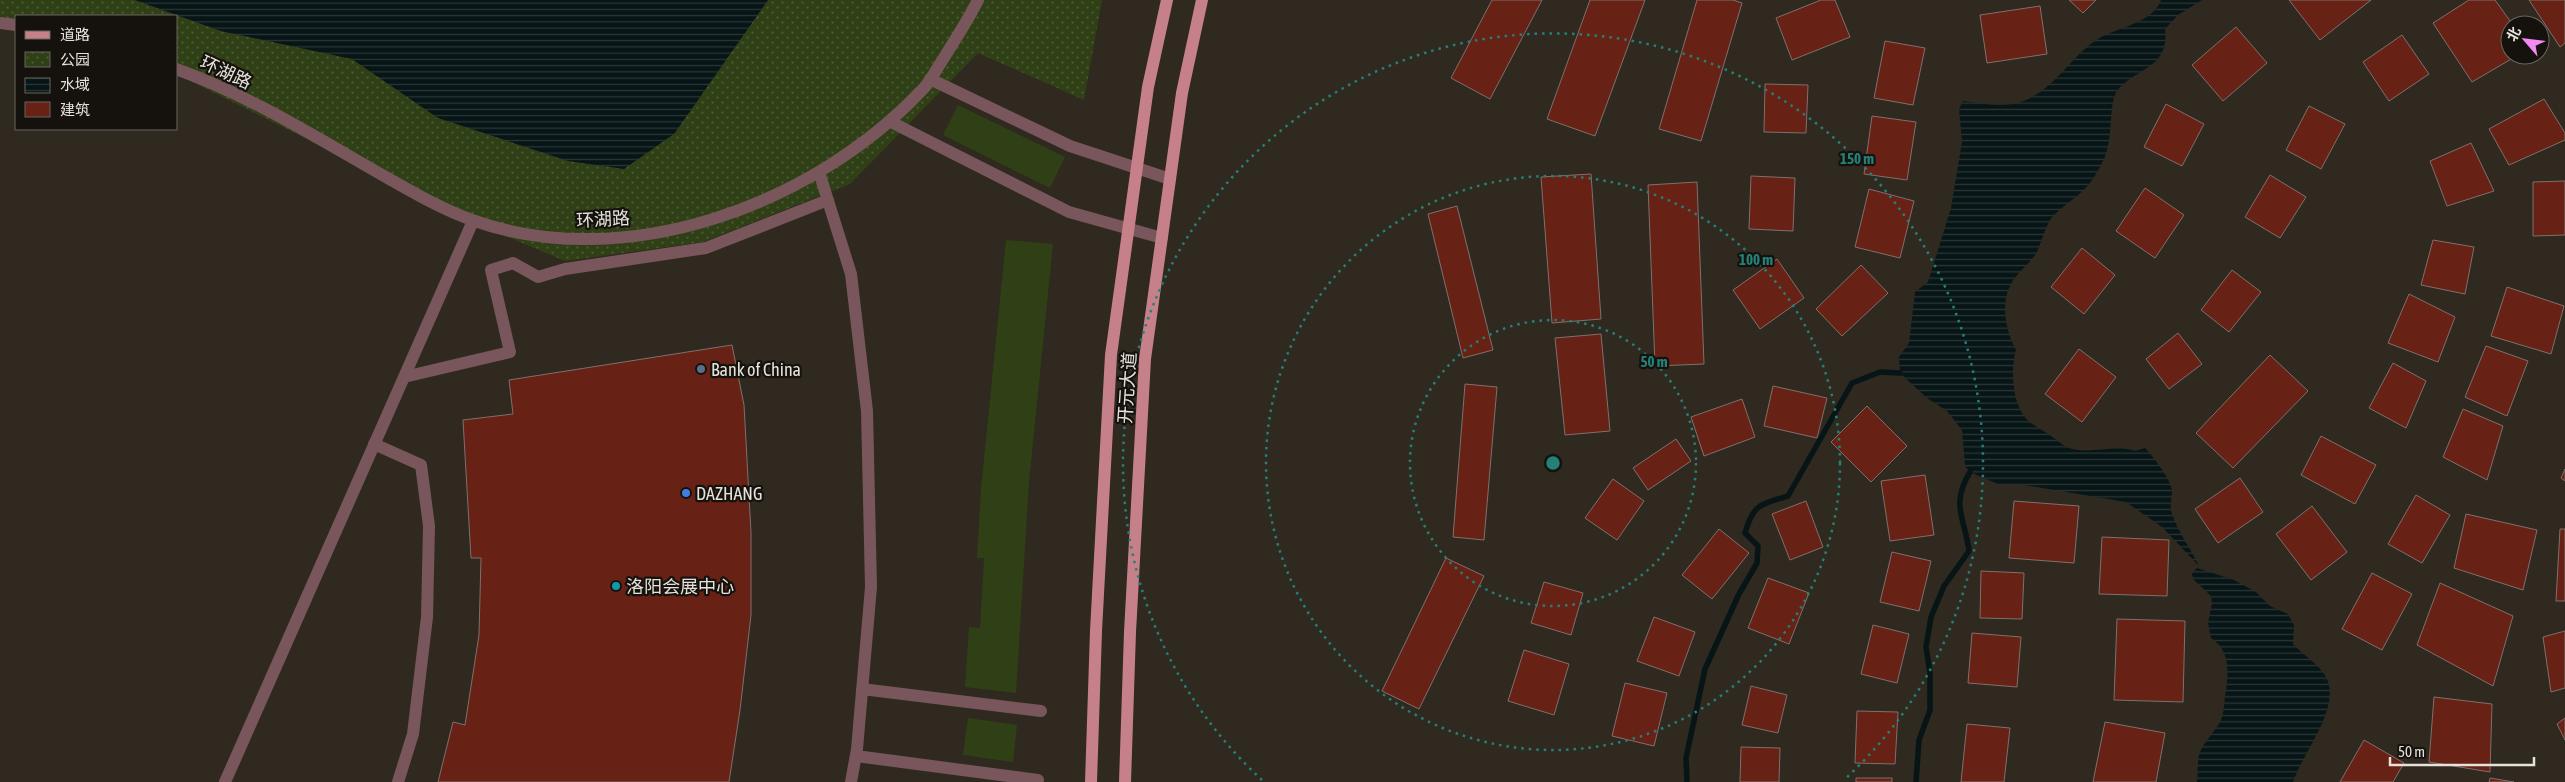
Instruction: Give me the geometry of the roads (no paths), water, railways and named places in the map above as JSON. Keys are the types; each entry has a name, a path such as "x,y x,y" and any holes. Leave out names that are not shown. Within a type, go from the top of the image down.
{"main road":[{"name":"开元大道","path":"1091,782 1096,631 1111,355 1148,87 1167,0"},
{"name":"开元大道","path":"1125,782 1130,632 1145,359 1182,93 1202,0"}],"street":[{"name":"环湖路","path":"178,70 247,101 437,206 473,221 502,229 554,238 620,239 699,223 732,214 783,192 819,172 868,139 923,90 966,23 978,0"},
{"path":"0,23 15,25"},
{"path":"930,78 1070,146 1170,178"},
{"path":"888,121 1069,212 1162,238"},
{"path":"819,172 851,274 867,411 871,587 856,756 851,782"},
{"path":"404,377 510,352 491,270 513,263 538,277 566,269 706,248 828,200"},
{"path":"225,782 473,221"},
{"path":"374,444 421,465 430,526 427,617 414,724 398,782"},
{"path":"862,688 1041,712"},
{"path":"856,756 1038,780"}],"water":[{"path":"135,0 768,0 674,134 624,169 568,161 438,118 352,59 221,31"},
{"path":"2161,0 2202,0 2178,15 2165,29 2165,42 2157,60 2124,83 2117,91 2114,97 2109,143 2103,161 2087,186 2052,217 2037,252 2011,284 2005,309 2009,334 2016,350 2013,368 2014,389 2016,399 2025,417 2069,448 2077,450 2127,449 2135,451 2145,448 2169,481 2172,491 2172,514 2199,566 2162,527 2126,502 2018,484 2000,485 1970,472 1965,466 1962,430 1947,411 1927,398 1900,373 1899,357 1909,343 1915,292 1928,282 1951,208 1962,142 1959,109 1963,101 1994,105 2024,101 2045,88 2088,46 2106,35 2150,15"},
{"path":"2197,568 2234,580 2256,592 2270,606 2288,614 2294,625 2293,644 2326,677 2330,689 2325,716 2293,782 2197,782 2199,755 2222,717 2227,680 2227,664 2222,650 2211,638 2208,623 2212,604 2211,596 2193,579 2192,573"}],"waterway":[{"path":"1687,782 1686,758 1705,669 1739,594 1757,563 1758,546 1745,533 1751,516 1759,507 1788,496 1852,383 1880,372 1900,373"},
{"path":"1916,782 1919,740 1930,710 1930,673 1926,647 1931,617 1944,586 1969,551 1960,512 1960,503 1964,484 1970,472"}],"place":[{"name":"Bank of China","path":"701,369"},
{"name":"DAZHANG","path":"686,493"},
{"name":"洛阳会展中心","path":"616,586"}]}
